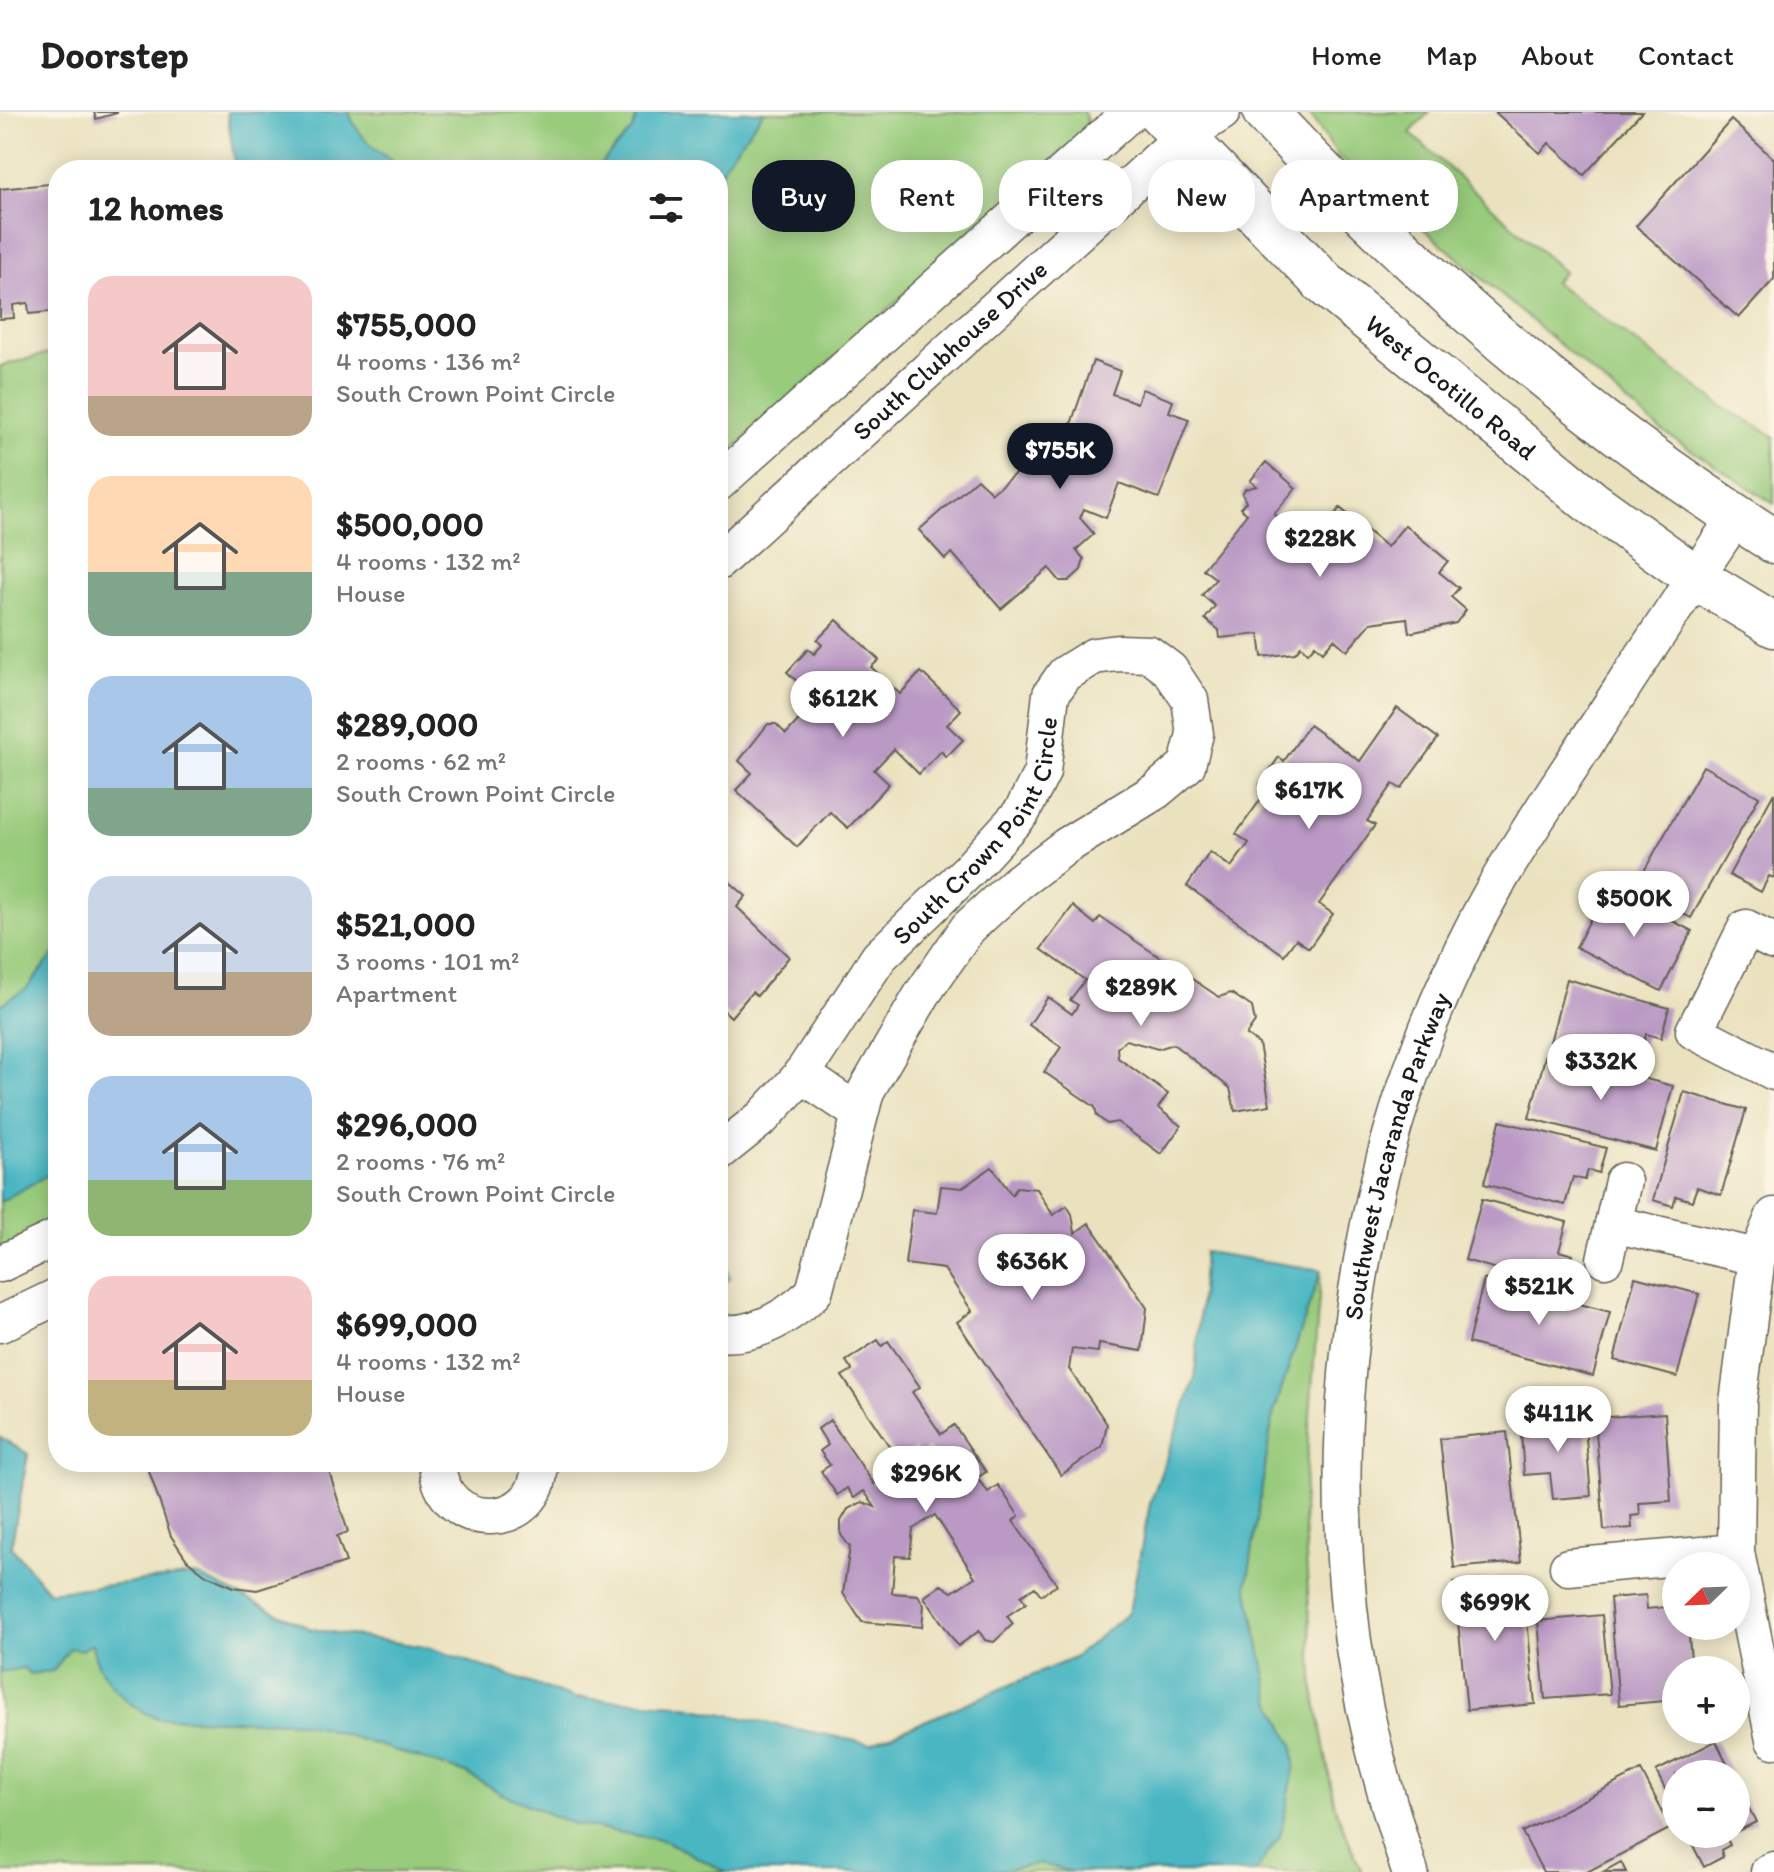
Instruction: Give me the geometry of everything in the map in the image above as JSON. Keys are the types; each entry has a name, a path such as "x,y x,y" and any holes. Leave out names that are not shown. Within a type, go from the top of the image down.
{"main road":[{"path":"1265,112 1314,165 1431,277 1532,365 1650,456 1774,541"},
{"name":"West Ocotillo Road","path":"1171,124 1324,283 1591,502 1695,577 1774,625"}],"street":[{"path":"728,474 1131,112"},
{"name":"South Clubhouse Drive","path":"728,552 1171,124 1222,112"},
{"name":"Southwest Jacaranda Parkway","path":"1410,1872 1363,1702 1349,1608 1344,1501 1349,1329 1365,1238 1412,1071 1478,919 1521,843 1736,517"},
{"name":"South Crown Point Circle","path":"728,1145 763,1117 801,1074 879,957 986,852 1022,812 1042,772 1051,694 1065,674 1094,656 1118,653 1149,654 1170,670 1190,700 1195,734 1187,765 1156,791 1066,846 1017,883 968,928 923,993 866,1091 825,1261 814,1292 792,1314 728,1334"},
{"path":"986,852 1017,883"},
{"path":"1774,942 1746,928 1694,1031 1774,1072"},
{"path":"801,1074 859,1113"},
{"path":"1605,1259 1623,1181"},
{"path":"1736,1552 1738,1402 1757,1257 1774,1216"},
{"path":"1613,1224 1757,1257"},
{"path":"0,1264 48,1242"},
{"path":"0,1324 48,1301"},
{"path":"438,1472 445,1494 458,1508 492,1517 509,1513 524,1502 535,1488 537,1472"},
{"path":"1568,1567 1662,1559"},
{"path":"1750,1621 1774,1740"}],"green space":[{"path":"227,112 1084,112 1089,127 1053,160 999,160 999,209 983,223 983,160 871,160 871,232 973,232 728,454 728,160 234,160"},
{"path":"1308,112 1429,112 1410,133 1440,160 1343,160"},
{"path":"1458,176 1564,272 1554,282 1726,409 1774,436 1774,504 1659,429 1427,232 1458,232"},
{"path":"48,354 48,1230 0,1254 0,366"},
{"path":"1204,1252 1321,1270 1303,1507 1314,1690 1335,1807 1362,1872 0,1872 0,1437 28,1454 11,1547 49,1592 196,1575 311,1629 430,1648 573,1698 675,1704 870,1744 1074,1658 1129,1612 1150,1504 1195,1378"}],"water":[{"path":"227,112 349,112 365,139 392,160 234,160"},
{"path":"638,112 764,112 728,160 604,160 632,130"},
{"path":"48,962 48,1175 0,1202 0,1005 27,988"},
{"path":"1204,1252 1321,1270 1273,1415 1247,1586 1271,1700 1293,1745 1295,1766 1280,1836 1255,1872 1073,1872 1041,1864 987,1872 725,1872 666,1841 573,1824 502,1794 466,1773 324,1728 294,1722 158,1718 136,1707 116,1690 100,1668 92,1644 81,1650 70,1648 53,1671 29,1674 24,1668 0,1672 0,1437 28,1454 11,1547 49,1592 196,1575 311,1629 430,1648 573,1698 675,1704 871,1744 1074,1658 1129,1612 1150,1504 1195,1378"}],"building":[{"path":"94,112 117,112 117,113 96,119"},
{"path":"1495,112 1642,112 1584,175 1549,143 1540,153"},
{"path":"1731,120 1774,159 1774,279 1739,318 1636,226"},
{"path":"48,184 48,312 29,314 28,303 13,305 14,318 0,319 0,189"},
{"path":"1093,361 1120,371 1112,394 1137,403 1142,389 1173,401 1169,412 1189,419 1159,498 1119,483 1106,518 1084,509 1080,518 1094,534 1076,550 1084,559 1081,570 1069,581 1060,581 1049,568 1001,609 952,553 945,559 919,530 977,479 992,493 1016,473 1024,452 1057,464"},
{"path":"1266,462 1296,488 1274,514 1302,538 1317,536 1340,508 1387,547 1405,525 1448,561 1439,572 1459,588 1451,597 1466,610 1456,623 1409,633 1407,618 1371,623 1347,651 1334,639 1323,652 1315,645 1308,653 1301,646 1295,653 1262,657 1259,634 1220,638 1219,630 1205,619 1215,606 1202,595 1216,579 1203,569 1247,514 1240,508 1246,502 1242,494 1245,489 1257,486 1250,481"},
{"path":"837,620 879,660 871,667 900,694 921,672 961,710 947,725 963,740 946,757 941,751 919,774 894,749 874,770 889,784 848,828 830,812 797,847 736,790 752,773 739,761 768,724 776,724 786,734 817,700 787,672 808,649 814,654 822,645 817,640"},
{"path":"1397,708 1438,738 1401,789 1393,784 1367,821 1375,825 1319,904 1333,914 1309,948 1296,939 1284,955 1187,886 1210,852 1231,867 1249,843 1236,834 1268,789 1260,784 1279,757 1284,761 1309,725 1360,761"},
{"path":"1703,766 1759,797 1691,918 1635,887"},
{"path":"1774,793 1774,878 1769,876 1761,892 1729,875"},
{"path":"728,881 746,896 737,907 789,957 757,996 752,992 731,1017 728,1014"},
{"path":"1607,887 1692,931 1661,991 1576,947"},
{"path":"1073,906 1095,924 1100,917 1219,997 1231,993 1252,1007 1255,1022 1246,1035 1259,1044 1270,1105 1235,1111 1230,1088 1173,1044 1158,1049 1126,1040 1117,1048 1118,1058 1168,1094 1158,1108 1181,1126 1161,1154 1117,1122 1107,1124 1097,1116 1095,1107 1044,1072 1061,1047 1029,1025 1048,997 1072,1014 1078,1005 1070,1000 1085,980 1041,949"},
{"path":"1567,979 1669,1008 1661,1038 1646,1034 1637,1066 1550,1042"},
{"path":"1546,1053 1673,1086 1656,1151 1529,1118"},
{"path":"1684,1092 1746,1110 1721,1195 1697,1187 1692,1201 1676,1196 1673,1206 1653,1200"},
{"path":"1500,1121 1606,1148 1599,1173 1588,1170 1585,1180 1573,1177 1565,1205 1484,1184"},
{"path":"992,1167 1012,1195 1017,1187 1037,1189 1053,1215 1067,1206 1072,1214 1075,1233 1089,1223 1147,1308 1142,1351 1099,1344 1098,1352 1072,1349 1069,1369 1107,1424 1102,1447 1061,1475 957,1322 972,1311 944,1269 905,1264 912,1210 937,1213 941,1186 962,1188"},
{"path":"1482,1199 1567,1222 1559,1251 1573,1255 1564,1288 1465,1260"},
{"path":"1635,1277 1699,1294 1677,1377 1614,1360"},
{"path":"1484,1279 1610,1312 1593,1376 1468,1343"},
{"path":"878,1340 882,1346 888,1341 920,1387 912,1392 941,1434 954,1425 986,1472 977,1478 988,1492 998,1485 1019,1516 1013,1521 1057,1585 1041,1595 1035,1587 1021,1596 1026,1603 1007,1616 1013,1624 994,1642 985,1640 979,1631 958,1646 924,1597 941,1585 952,1592 975,1577 935,1515 913,1529 910,1557 895,1556 892,1593 918,1595 924,1605 922,1627 862,1622 843,1593 850,1547 841,1535 841,1521 848,1509 862,1502 875,1507 864,1491 854,1498 847,1488 837,1495 821,1471 830,1465 820,1451 828,1445 818,1429 830,1420 874,1484 882,1479 889,1488 908,1475 918,1488 944,1471 928,1448 919,1455 915,1448 898,1459 842,1376 852,1370 846,1361"},
{"path":"1665,1413 1671,1501 1639,1503 1640,1515 1631,1516 1632,1528 1604,1530 1595,1418"},
{"path":"1584,1415 1591,1496 1553,1499 1550,1473 1524,1475 1520,1420"},
{"path":"1507,1432 1521,1562 1454,1568 1440,1439"},
{"path":"149,1472 329,1472 348,1532 337,1536 346,1562 257,1590 234,1587 206,1575 187,1560 171,1536"},
{"path":"1523,1576 1535,1704 1467,1710 1454,1583"},
{"path":"1646,1595 1647,1609 1662,1607 1662,1640 1689,1640 1691,1656 1662,1656 1662,1701 1619,1705 1610,1598"},
{"path":"1602,1615 1610,1694 1545,1699 1538,1621"},
{"path":"1710,1744 1717,1744 1725,1760 1678,1760"},
{"path":"1662,1768 1662,1783 1656,1771"},
{"path":"1641,1770 1662,1811 1662,1833 1587,1872 1543,1872 1522,1832"},
{"path":"1750,1810 1756,1822 1750,1825"},
{"path":"1694,1848 1725,1848 1721,1850 1723,1857 1704,1867"},
{"path":"1621,1862 1626,1872 1603,1872"}]}
